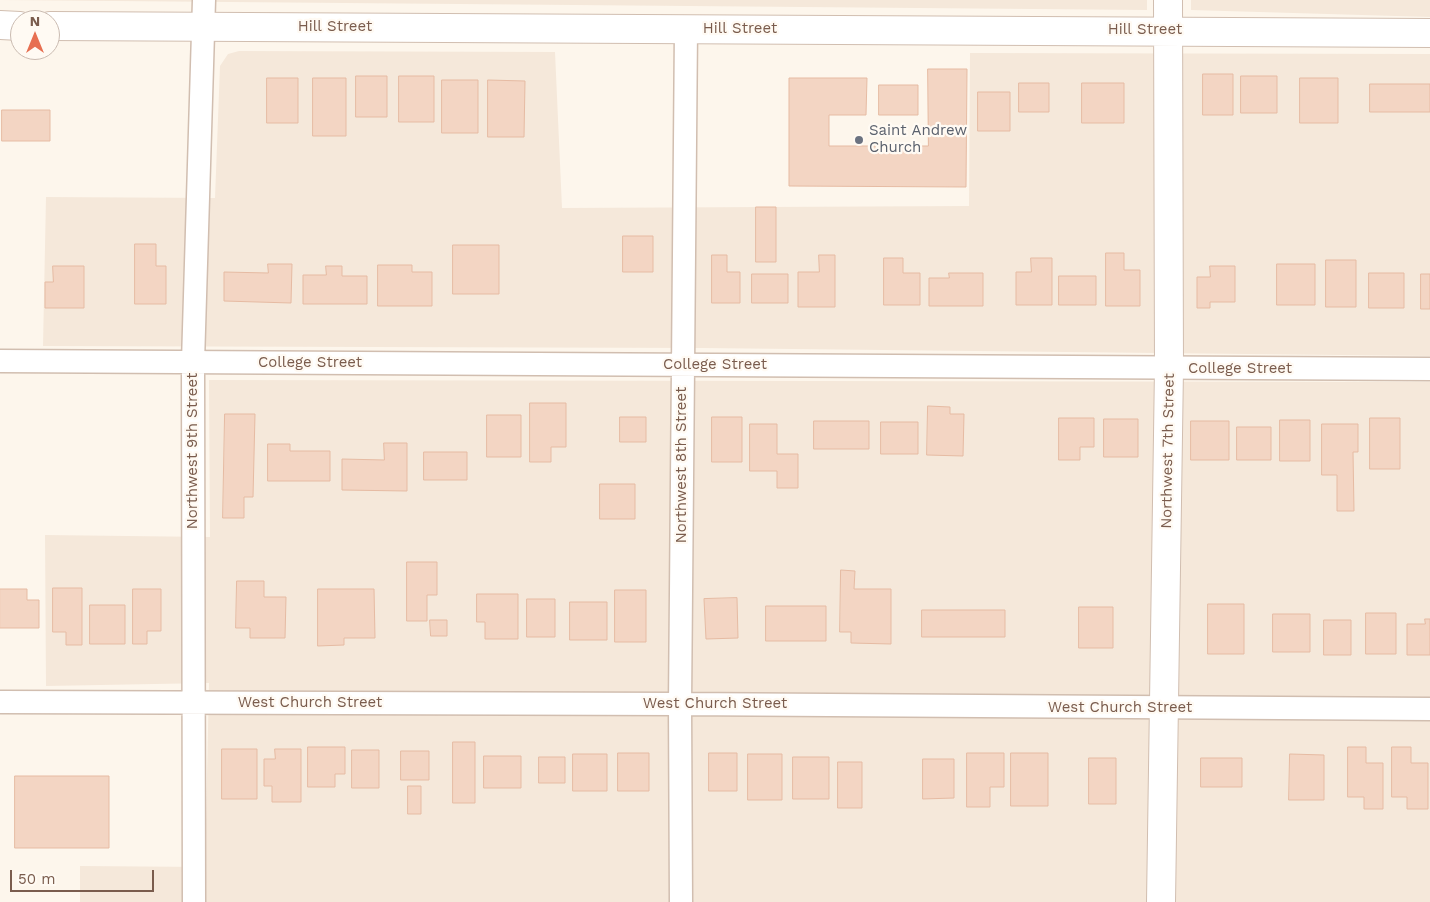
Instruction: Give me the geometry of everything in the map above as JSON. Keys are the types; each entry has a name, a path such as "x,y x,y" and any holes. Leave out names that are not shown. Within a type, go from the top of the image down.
{"street":[{"name":"Northwest 9th Street","path":"194,902 193,362 204,0"},
{"name":"Northwest 7th Street","path":"1161,902 1169,368 1168,0"},
{"name":"Hill Street","path":"60,26 1167,30 1430,33"},
{"name":"Northwest 8th Street","path":"681,902 680,704 686,29"},
{"name":"College Street","path":"0,361 1430,369"},
{"name":"West Church Street","path":"0,702 1430,709"}],"shaded area":[{"path":"0,0 1147,0 1147,10"},
{"path":"1191,0 1430,0 1430,17 1191,10"},
{"path":"239,51 555,52 562,208 969,206 970,53 1430,54 1430,356 702,348 43,346 46,197 215,198 220,66 228,54"},
{"path":"209,380 1430,382 1430,902 80,902 80,866 205,867 209,683 46,686 45,535 210,537"}],"building":[{"path":"928,69 967,69 966,187 789,186 789,78 867,78 866,115 829,115 829,146 928,146"},
{"path":"1203,74 1233,74 1233,115 1203,115"},
{"path":"356,76 387,76 387,117 356,117"},
{"path":"399,76 434,76 434,122 399,122"},
{"path":"1241,76 1277,76 1277,113 1241,113"},
{"path":"267,78 298,78 298,123 267,123"},
{"path":"313,78 346,78 346,136 313,136"},
{"path":"1300,78 1338,78 1338,123 1300,123"},
{"path":"442,80 478,80 478,133 442,133"},
{"path":"488,80 525,81 524,137 488,137"},
{"path":"1019,83 1049,83 1049,112 1019,112"},
{"path":"1082,83 1124,83 1124,123 1082,123"},
{"path":"1370,84 1430,84 1430,112 1370,112"},
{"path":"879,85 918,85 918,115 879,115"},
{"path":"978,92 1010,92 1010,131 978,131"},
{"path":"2,110 50,110 50,141 2,141"},
{"path":"756,207 776,207 776,262 756,262"},
{"path":"623,236 653,236 653,272 623,272"},
{"path":"135,244 156,244 156,266 166,266 166,304 135,304"},
{"path":"453,245 499,245 499,294 453,294"},
{"path":"1106,253 1124,253 1124,270 1140,270 1140,306 1106,306"},
{"path":"712,255 727,255 727,272 740,272 740,303 712,303"},
{"path":"819,255 835,255 835,307 798,307 798,272 819,272"},
{"path":"884,258 903,258 903,273 920,273 920,305 884,305"},
{"path":"1031,258 1052,258 1052,305 1016,305 1016,272 1031,272"},
{"path":"1326,260 1356,260 1356,307 1326,307"},
{"path":"268,264 292,264 291,303 224,301 224,272 268,273"},
{"path":"1277,264 1315,264 1315,305 1277,305"},
{"path":"378,265 412,265 412,272 432,272 432,306 378,306"},
{"path":"53,266 84,266 84,308 45,308 45,282 53,282"},
{"path":"326,266 342,266 342,276 367,276 367,304 303,304 303,275 326,275"},
{"path":"1210,266 1235,266 1235,302 1210,302 1210,308 1197,308 1197,277 1210,277"},
{"path":"949,273 983,273 983,306 929,306 929,278 949,278"},
{"path":"1369,273 1404,273 1404,308 1369,308"},
{"path":"752,274 788,274 788,303 752,303"},
{"path":"1421,274 1430,274 1430,309 1421,309"},
{"path":"1059,276 1096,276 1096,305 1059,305"},
{"path":"530,403 566,403 566,447 551,447 551,462 530,462"},
{"path":"928,406 950,407 950,414 964,414 963,456 927,455"},
{"path":"225,414 255,414 253,497 244,497 244,518 223,518"},
{"path":"487,415 521,415 521,457 487,457"},
{"path":"620,417 646,417 646,442 620,442"},
{"path":"712,417 742,417 742,462 712,462"},
{"path":"1059,418 1094,418 1094,447 1080,447 1080,460 1059,460"},
{"path":"1370,418 1400,418 1400,469 1370,469"},
{"path":"1104,419 1138,419 1138,457 1104,457"},
{"path":"1280,420 1310,420 1310,461 1280,461"},
{"path":"814,421 869,421 869,449 814,449"},
{"path":"1191,421 1229,421 1229,460 1191,460"},
{"path":"881,422 918,422 918,454 881,454"},
{"path":"750,424 777,424 777,454 798,454 798,488 777,488 777,471 750,471"},
{"path":"1322,424 1358,424 1358,452 1353,452 1354,511 1337,511 1337,475 1322,475"},
{"path":"1237,427 1271,427 1271,460 1237,460"},
{"path":"384,443 407,443 407,491 342,490 342,459 384,460"},
{"path":"268,444 290,444 290,451 330,451 330,481 268,481"},
{"path":"424,452 467,452 467,480 424,480"},
{"path":"600,484 635,484 635,519 600,519"},
{"path":"407,562 437,562 437,595 427,595 427,621 407,621"},
{"path":"841,570 855,571 854,589 891,589 891,644 851,643 851,632 840,632"},
{"path":"237,581 264,581 264,597 286,597 285,638 250,638 250,628 236,628"},
{"path":"53,588 82,588 82,645 66,645 66,632 53,632"},
{"path":"0,589 27,589 27,600 39,600 39,628 0,628"},
{"path":"133,589 161,589 161,631 147,631 147,644 133,644"},
{"path":"318,589 374,589 375,638 344,638 344,645 318,646"},
{"path":"615,590 646,590 646,642 615,642"},
{"path":"477,594 518,594 518,639 485,639 485,622 477,622"},
{"path":"737,598 738,638 706,639 704,599"},
{"path":"527,599 555,599 555,637 527,637"},
{"path":"570,602 607,602 607,640 570,640"},
{"path":"1208,604 1244,604 1244,654 1208,654"},
{"path":"90,605 125,605 125,644 90,644"},
{"path":"766,606 826,606 826,641 766,641"},
{"path":"1079,607 1113,607 1113,648 1079,648"},
{"path":"922,610 1005,610 1005,637 922,637"},
{"path":"1366,613 1396,613 1396,654 1366,654"},
{"path":"1273,614 1310,614 1310,652 1273,652"},
{"path":"1425,619 1430,619 1430,655 1407,655 1407,624 1425,624"},
{"path":"430,620 447,620 447,636 431,636"},
{"path":"1324,620 1351,620 1351,655 1324,655"},
{"path":"453,742 475,742 475,803 453,803"},
{"path":"308,747 345,747 345,774 335,774 335,787 308,787"},
{"path":"1348,747 1366,747 1366,763 1383,763 1383,809 1364,809 1364,797 1348,797"},
{"path":"1392,747 1411,747 1411,763 1428,763 1428,809 1407,809 1407,797 1392,797"},
{"path":"222,749 257,749 257,799 222,799"},
{"path":"275,749 301,749 301,802 272,802 272,786 264,786 264,759 275,759"},
{"path":"352,750 379,750 379,788 352,788"},
{"path":"401,751 429,751 429,780 401,780"},
{"path":"618,753 649,753 649,791 618,791"},
{"path":"709,753 737,753 737,791 709,791"},
{"path":"967,753 1004,753 1004,787 990,787 990,807 967,807"},
{"path":"1011,753 1048,753 1048,806 1011,806"},
{"path":"573,754 607,754 607,791 573,791"},
{"path":"748,754 782,754 782,800 748,800"},
{"path":"1290,754 1324,755 1324,800 1289,800"},
{"path":"484,756 521,756 521,788 484,788"},
{"path":"539,757 565,757 565,783 539,783"},
{"path":"793,757 829,757 829,799 793,799"},
{"path":"1089,758 1116,758 1116,804 1089,804"},
{"path":"1201,758 1242,758 1242,787 1201,787"},
{"path":"923,759 954,759 954,798 923,799"},
{"path":"838,762 862,762 862,808 838,808"},
{"path":"15,776 109,776 109,848 15,848"},
{"path":"408,786 421,786 421,814 408,814"}],"place":[{"name":"Saint Andrew Church","path":"859,140"}]}
